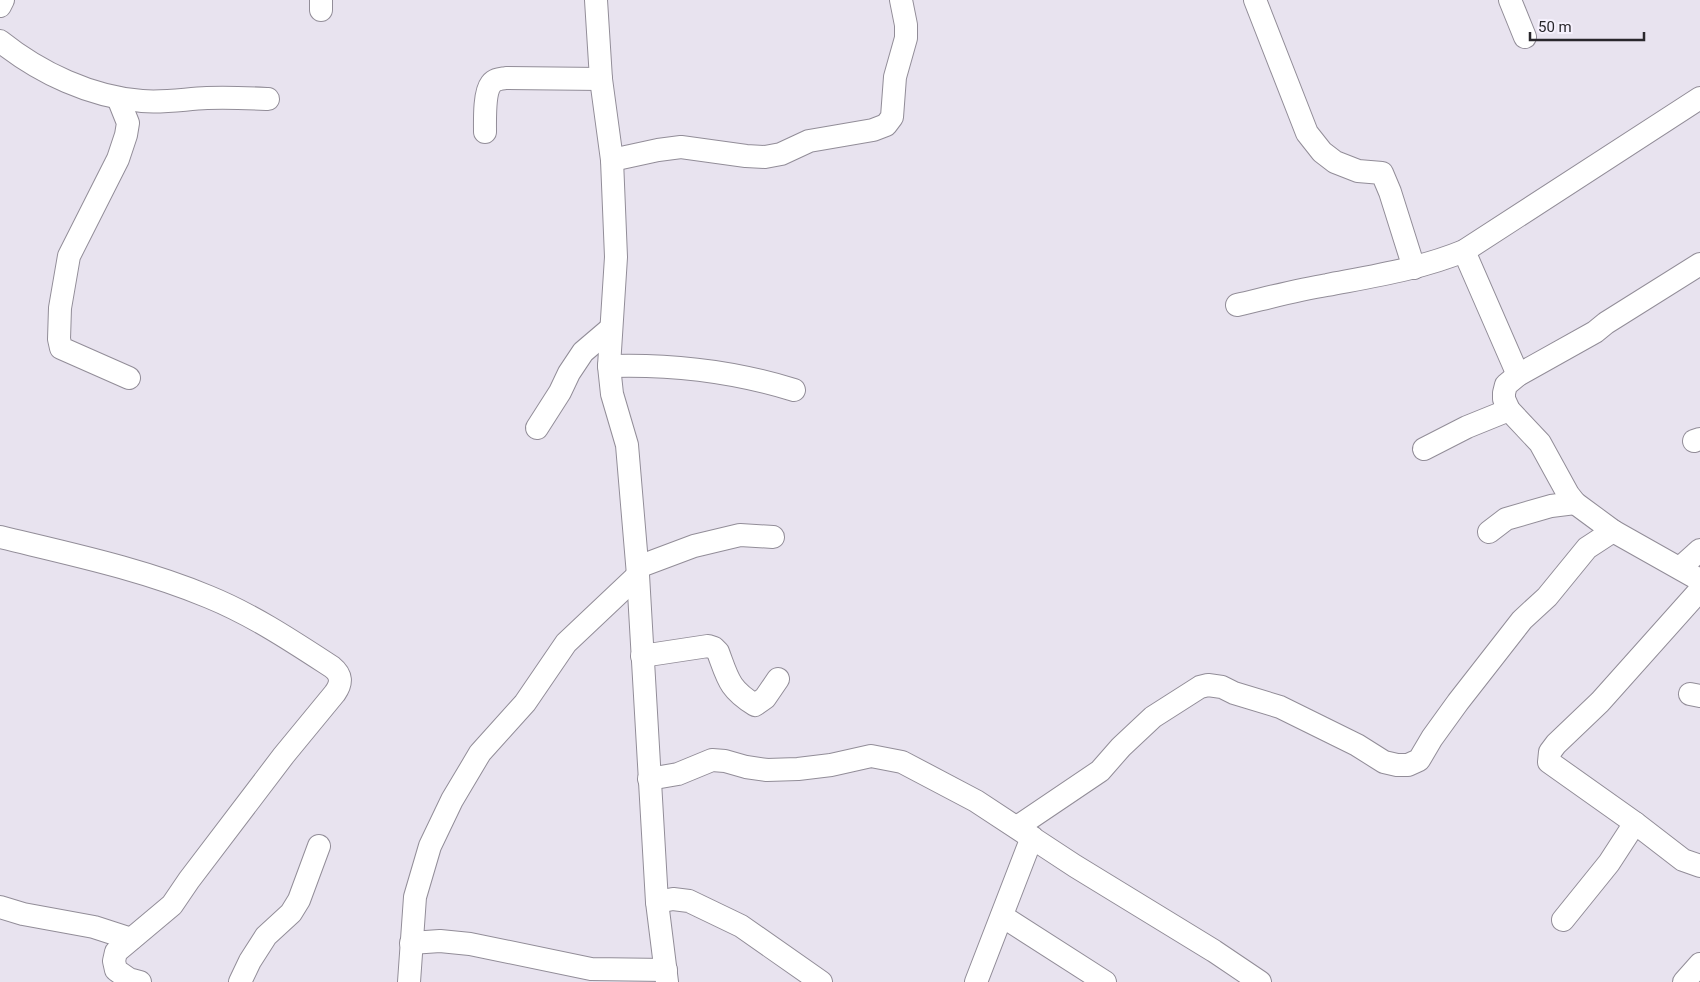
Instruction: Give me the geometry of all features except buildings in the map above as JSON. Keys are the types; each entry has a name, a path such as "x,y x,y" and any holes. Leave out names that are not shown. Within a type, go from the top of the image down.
{"street":[{"path":"0,6 3,0"},
{"path":"411,943 440,941 470,944 591,969 667,976 657,902 638,571 628,445 612,394 609,366 616,257 612,160 601,79 596,0"},
{"path":"612,160 681,147 746,156 781,154 809,141 874,130 886,125 892,117 895,77 906,38 906,25 901,0"},
{"path":"1254,0 1307,133 1322,152 1335,162 1358,171 1382,173 1390,192 1414,268"},
{"path":"1510,0 1525,37"},
{"path":"0,41 57,77 118,98 142,101 236,97 268,99"},
{"path":"484,132 488,92 490,85 496,80 506,78 601,79"},
{"path":"118,98 128,123 126,134 118,159 69,256 60,308 59,340 61,348 128,378"},
{"path":"1237,305 1414,268 1464,251 1700,98"},
{"path":"1464,251 1518,375"},
{"path":"1700,264 1606,323 1595,332 1518,375 1506,385 1504,392 1504,399 1509,410 1540,443 1568,494 1575,503 1613,531 1700,580"},
{"path":"538,428 583,352 610,329"},
{"path":"609,366 639,365 710,370 768,382 794,390"},
{"path":"1424,449 1467,427 1509,410"},
{"path":"1489,532 1506,519 1551,506 1575,503"},
{"path":"976,982 1002,916 1024,832 1100,771 1121,747 1153,717 1200,687 1208,685 1222,687 1280,707 1357,745 1384,762 1408,765 1419,760 1458,702 1522,620 1546,597 1587,548 1613,531"},
{"path":"409,982 415,898 430,846 452,800 480,753 525,703 566,643 638,571 694,546 740,535 773,537"},
{"path":"0,537 132,570 211,597 277,630 332,667 340,676 340,686 335,693 284,755 194,873 172,905 116,952 114,966 118,973 128,979 140,982"},
{"path":"1680,568 1700,550"},
{"path":"1700,590 1600,702 1556,744 1550,752 1548,762 1635,823 1683,860 1700,866"},
{"path":"642,656 708,646 714,648 718,652 731,686 740,696 755,705 765,698 778,679"},
{"path":"650,779 678,774 712,760 767,770 831,765 871,756 902,762 976,801 1075,866 1214,951 1260,982"},
{"path":"1563,920 1609,863 1635,823"},
{"path":"240,982 250,961 266,936 291,913 319,846"},
{"path":"657,902 673,899 689,900 741,926 821,982"},
{"path":"0,907 23,914 94,926 131,939"},
{"path":"1002,916 1105,982"},
{"path":"1684,982 1700,964"}]}
